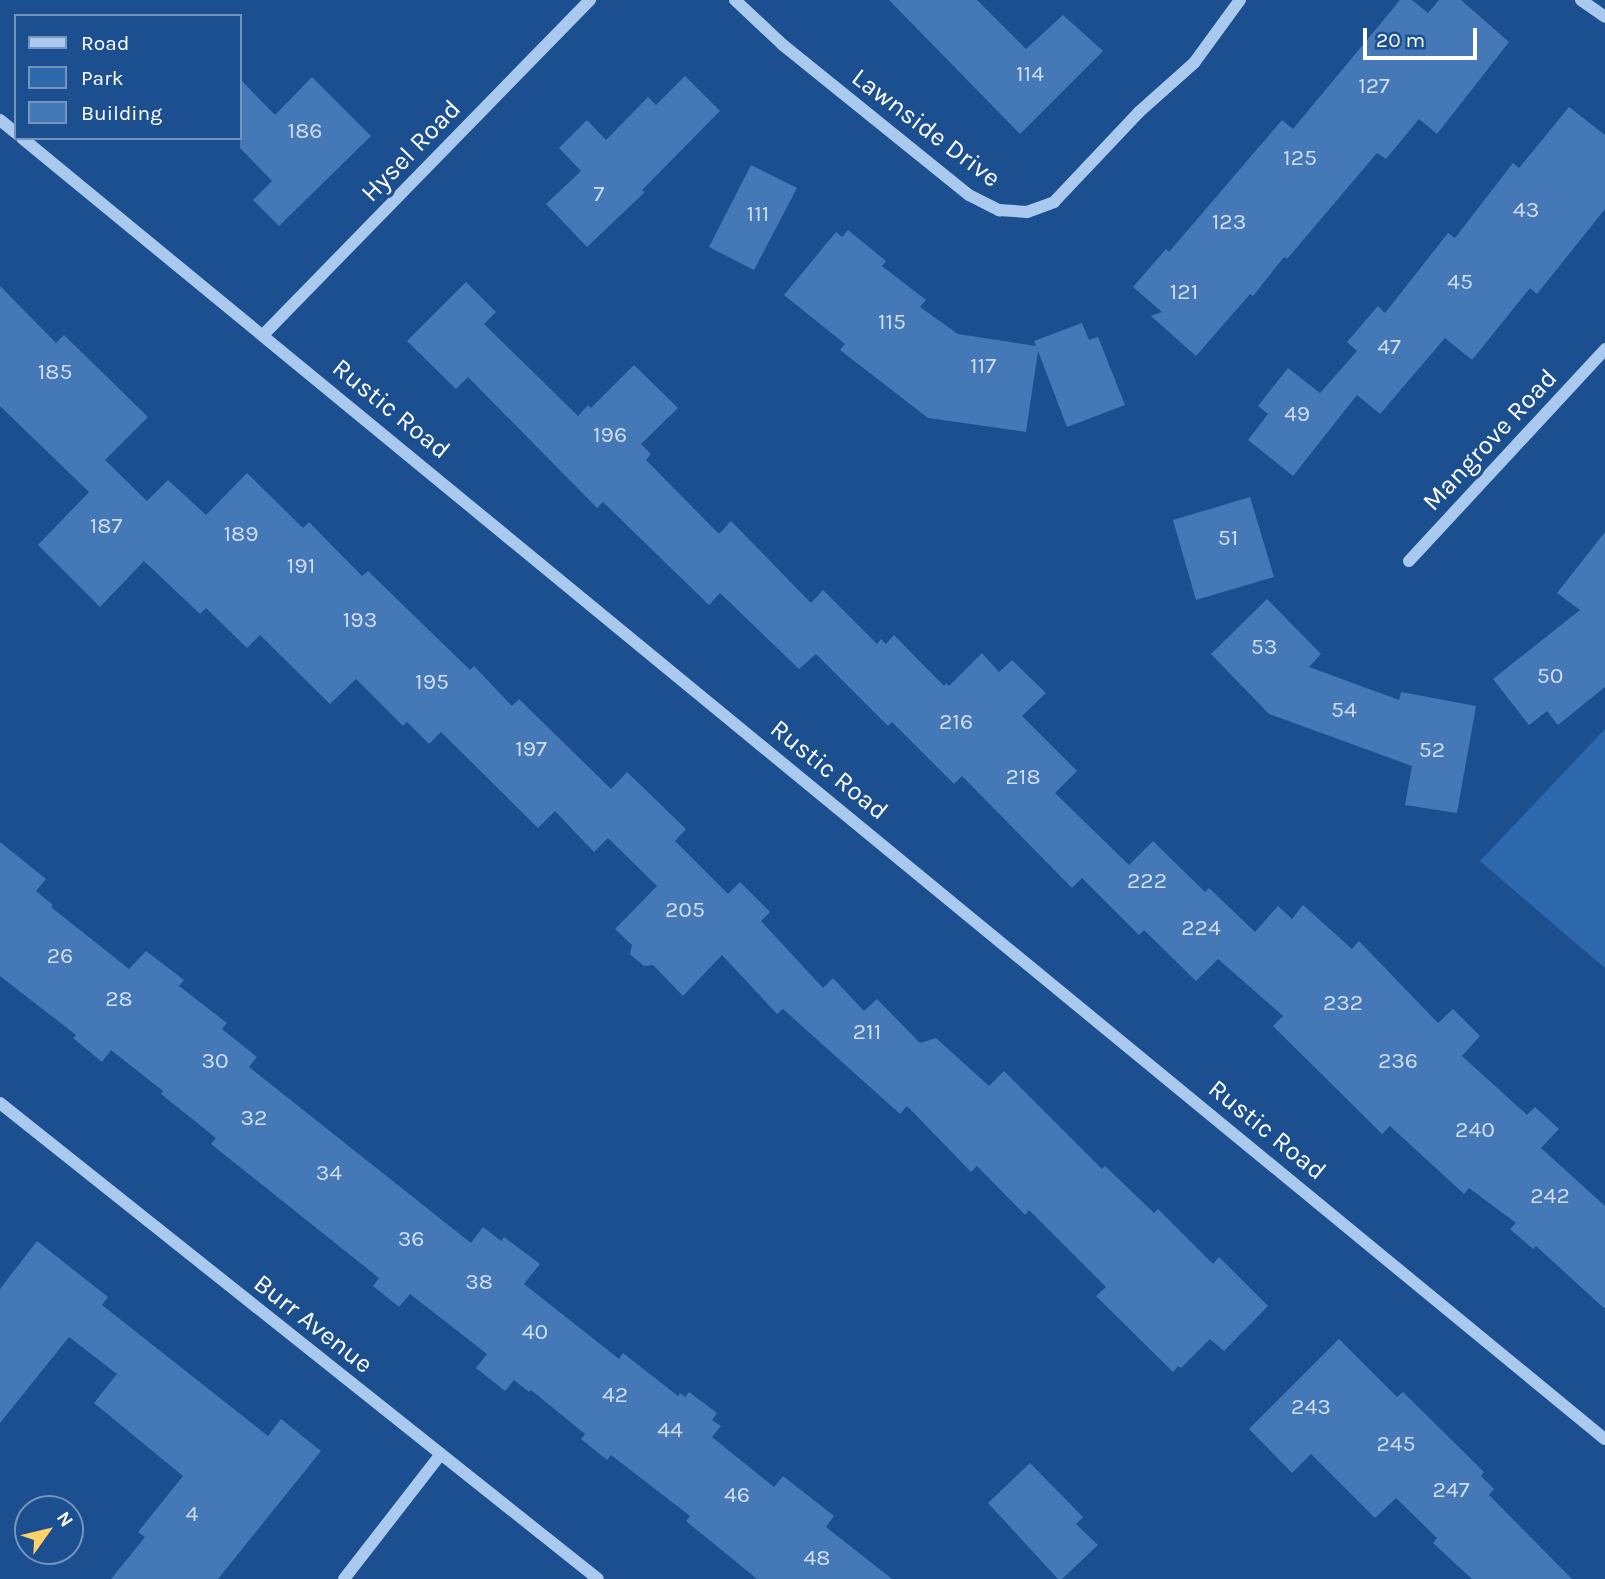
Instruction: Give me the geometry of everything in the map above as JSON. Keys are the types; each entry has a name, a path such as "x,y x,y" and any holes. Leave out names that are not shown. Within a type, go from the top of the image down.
{"street":[{"name":"Hysel Road","path":"264,334 590,0"},
{"name":"Lawnside Drive","path":"735,0 782,45 969,195 999,210 1027,212 1054,202 1139,112 1194,62 1240,0"},
{"path":"1581,0 1605,17"},
{"path":"0,120 14,131"},
{"name":"Rustic Road","path":"24,140 264,334 1605,1439"},
{"name":"Mangrove Road","path":"1409,561 1605,349"},
{"name":"Burr Avenue","path":"2,1111 598,1579"},
{"path":"344,1579 441,1454"}],"green space":[{"path":"1605,729 1605,968 1480,861"}],"building":[{"path":"889,0 977,0 1026,49 1063,15 1103,51 1020,134"},
{"path":"1400,0 1412,0 1428,13 1439,0 1461,0 1509,42 1437,134 1419,119 1386,159 1377,153 1287,259 1284,257 1253,296 1250,294 1196,356 1151,316 1162,312 1133,287 1166,249 1169,252 1282,120 1293,129"},
{"path":"685,76 720,111 642,190 645,192 587,247 546,204 581,171 559,148 587,120 606,140 648,97 656,105"},
{"path":"312,77 371,136 279,226 253,200 272,181 240,148 242,81 275,115"},
{"path":"1569,107 1605,135 1605,209 1537,294 1530,288 1472,360 1445,338 1380,414 1357,395 1293,476 1248,440 1268,414 1258,406 1288,368 1320,393 1357,351 1347,342 1378,306 1385,313 1448,233 1455,238 1513,163 1519,168"},
{"path":"751,165 797,188 754,270 709,247"},
{"path":"848,230 886,261 882,266 926,300 920,307 958,334 1036,346 1034,341 1082,323 1089,340 1098,337 1125,405 1067,427 1038,351 1026,432 928,418 840,350 845,344 784,295 836,232 842,237"},
{"path":"466,282 496,312 484,324 578,416 588,405 591,408 634,365 678,408 641,444 651,454 646,460 719,534 731,521 811,603 823,590 877,644 881,639 886,644 894,635 944,686 946,683 949,686 982,653 999,672 1012,660 1046,693 1022,716 1077,771 1055,793 1129,865 1153,841 1205,892 1209,888 1255,932 1278,906 1292,919 1303,905 1352,949 1359,941 1438,1023 1453,1009 1480,1036 1462,1056 1527,1115 1535,1107 1559,1129 1541,1148 1605,1206 1605,1309 1536,1246 1533,1249 1510,1229 1516,1223 1469,1188 1464,1194 1390,1126 1382,1134 1273,1026 1283,1016 1218,959 1196,981 1144,930 1139,935 1082,878 1072,888 962,776 954,784 892,722 888,726 816,654 799,669 720,593 709,605 603,502 597,508 468,377 456,389 407,341"},
{"path":"0,286 56,343 64,335 148,417 105,460 147,501 168,480 206,515 247,473 303,528 309,522 362,576 368,571 470,670 474,666 512,706 519,699 611,789 627,772 686,829 675,841 728,894 740,882 770,912 761,921 823,988 833,978 864,1011 877,999 920,1043 936,1038 989,1086 1004,1071 1102,1169 1105,1166 1154,1213 1158,1209 1213,1264 1219,1257 1268,1306 1224,1351 1210,1339 1181,1368 1178,1366 1173,1372 1096,1296 1106,1287 1029,1210 1025,1215 977,1166 971,1172 907,1106 900,1114 783,1009 777,1014 722,955 683,996 653,965 644,966 630,954 632,945 615,929 657,886 608,838 594,852 555,811 538,828 441,732 429,744 407,722 403,726 356,679 330,704 260,635 247,648 206,608 200,614 144,561 100,607 38,545 89,492 0,406"},
{"path":"1250,497 1274,577 1196,600 1173,520"},
{"path":"1605,532 1605,687 1558,725 1547,711 1529,725 1493,679 1580,610 1557,593"},
{"path":"1267,599 1321,654 1309,667 1399,700 1401,692 1476,706 1457,813 1405,805 1412,766 1269,714 1211,654"},
{"path":"0,842 46,879 36,891 53,905 51,907 129,969 146,951 184,980 179,986 227,1023 222,1029 257,1057 249,1067 471,1243 483,1227 501,1241 504,1237 540,1264 524,1284 619,1359 623,1353 678,1396 680,1393 685,1397 689,1392 717,1413 712,1420 721,1426 712,1437 774,1487 783,1476 834,1516 826,1527 892,1579 757,1579 686,1521 690,1516 611,1455 607,1460 581,1439 585,1434 531,1390 529,1392 514,1380 505,1391 476,1368 487,1354 410,1294 399,1307 373,1286 379,1278 211,1144 216,1138 161,1094 163,1091 111,1050 102,1062 73,1038 76,1035 0,976"},
{"path":"37,1241 108,1297 102,1305 268,1436 281,1419 321,1451 218,1579 111,1579 145,1537 138,1532 183,1476 94,1403 117,1374 69,1337 0,1423 0,1289"},
{"path":"1339,1339 1397,1397 1403,1392 1484,1472 1481,1476 1494,1489 1489,1495 1572,1579 1472,1579 1433,1543 1437,1538 1396,1498 1375,1518 1311,1454 1292,1473 1249,1429"},
{"path":"1030,1463 1083,1517 1076,1524 1098,1545 1062,1579 1058,1579 988,1503"}]}
